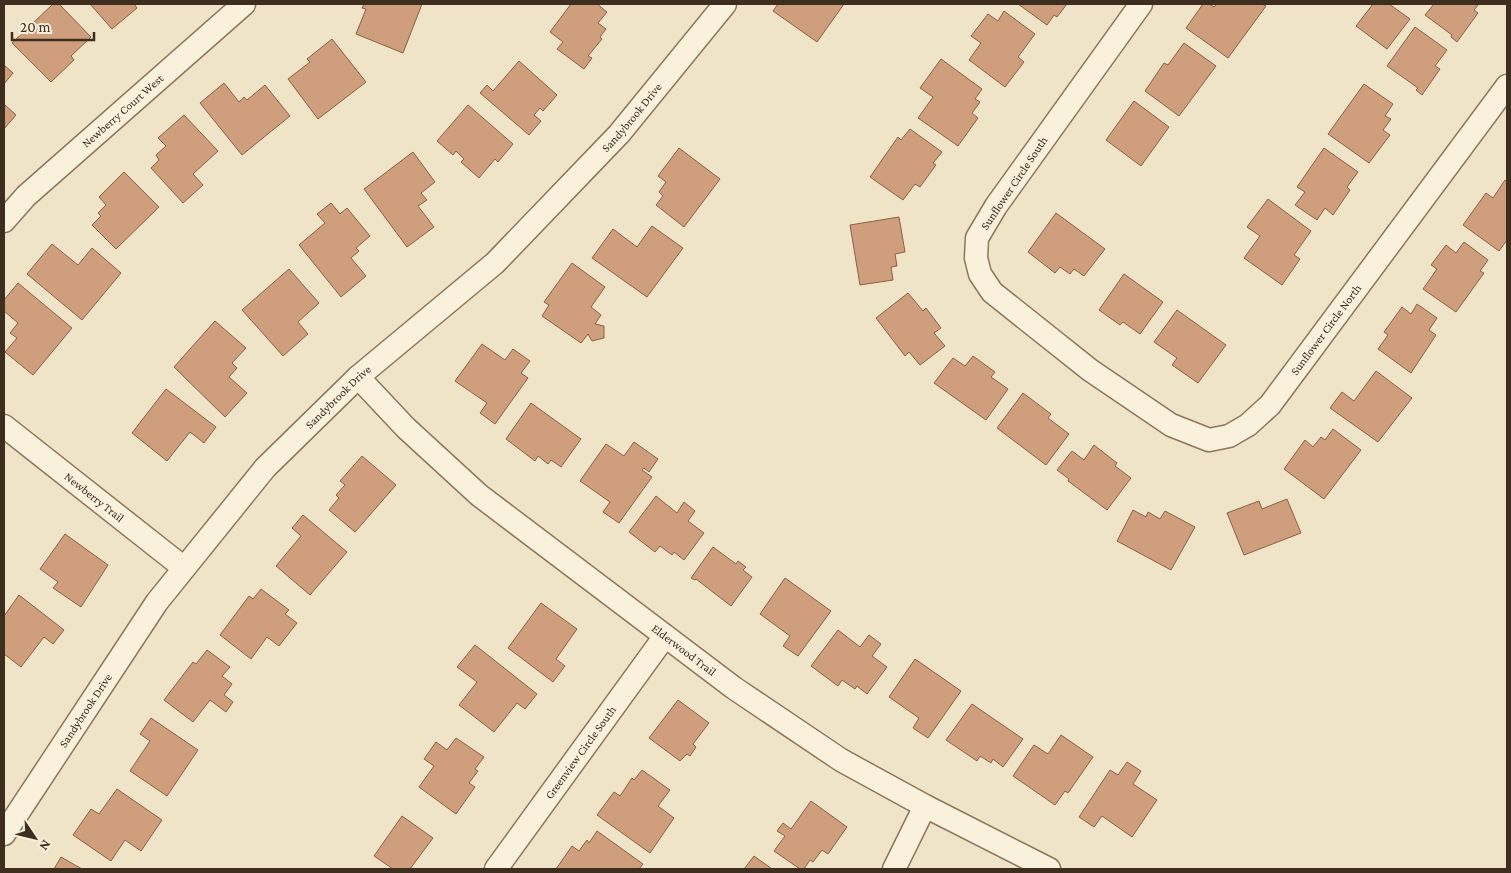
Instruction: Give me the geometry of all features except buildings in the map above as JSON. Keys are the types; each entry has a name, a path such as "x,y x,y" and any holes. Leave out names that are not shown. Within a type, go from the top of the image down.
{"street":[{"name":"Newberry Court West","path":"4,221 26,196 244,4"},
{"name":"Sandybrook Drive","path":"4,834 157,602 265,468 358,377 496,263 619,134 725,4"},
{"name":"Sunflower Circle South","path":"1090,370 992,292 980,274 976,258 977,238 996,206 1141,4"},
{"name":"Sunflower Circle North","path":"1090,370 1171,425 1209,440 1229,436 1248,425 1270,405 1507,86"},
{"name":"Elderwood Trail","path":"358,377 406,428 479,495 734,688 841,760 925,806 1049,869"},
{"name":"Newberry Trail","path":"4,426 184,568"},
{"name":"Greenview Circle South","path":"496,869 665,636"},
{"path":"894,869 925,806"}]}
